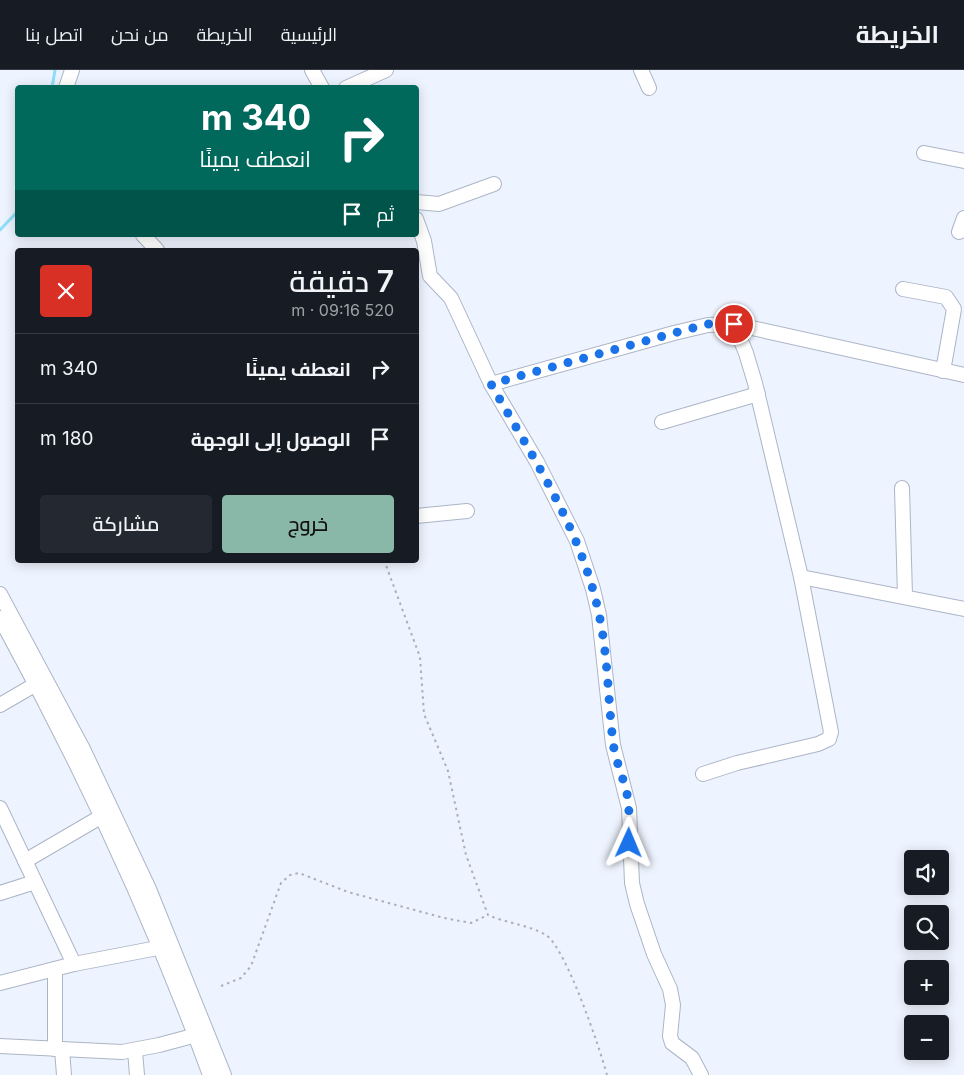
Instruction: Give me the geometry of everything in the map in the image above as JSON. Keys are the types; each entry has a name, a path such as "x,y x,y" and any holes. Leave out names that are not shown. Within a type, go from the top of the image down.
{"street":[{"path":"67,85 72,70"},
{"path":"312,70 320,85"},
{"path":"353,85 386,70"},
{"path":"641,70 649,88"},
{"path":"924,153 964,160"},
{"path":"419,202 439,204 494,184"},
{"path":"959,232 964,218"},
{"path":"419,228 424,242 430,276 451,298 491,384 537,462 577,541 593,589 602,639 614,745 629,808 632,883 636,904 670,989 673,1005 670,1036 672,1042 696,1063 701,1075"},
{"path":"145,237 155,248"},
{"path":"903,289 946,297 952,305 954,310 943,372"},
{"path":"491,384 708,324 734,324 964,376"},
{"path":"703,774 737,763 818,744 829,739 831,735 821,671 801,577 758,394 746,353 734,324"},
{"path":"662,422 758,394"},
{"path":"902,488 905,596"},
{"path":"419,516 467,511"},
{"path":"801,577 964,609"},
{"path":"0,594 107,814 166,946 201,1033 224,1075"},
{"path":"0,618 41,681"},
{"path":"0,705 41,681"},
{"path":"0,808 74,964"},
{"path":"25,861 107,814"},
{"path":"0,893 35,882"},
{"path":"0,982 74,964 166,946"},
{"path":"55,969 59,1049 64,1075"},
{"path":"0,1046 97,1053 135,1051 201,1033"},
{"path":"201,1033 210,1075"},
{"path":"135,1051 137,1075"}],"path":[{"path":"385,563 418,650 423,676 424,714 448,771 466,856 488,915"},
{"path":"221,986 241,978 251,966 281,883 290,875 299,873 315,881 411,911 465,923 476,923 488,915"},
{"path":"488,915 537,931 555,944 592,1026 607,1075"}],"waterway":[{"path":"52,85 55,70"},
{"path":"0,230 15,214"}],"route":[{"path":"629,843 629,808 616,760 599,615 593,589 577,541 537,462 491,384 708,324 734,324"}]}
